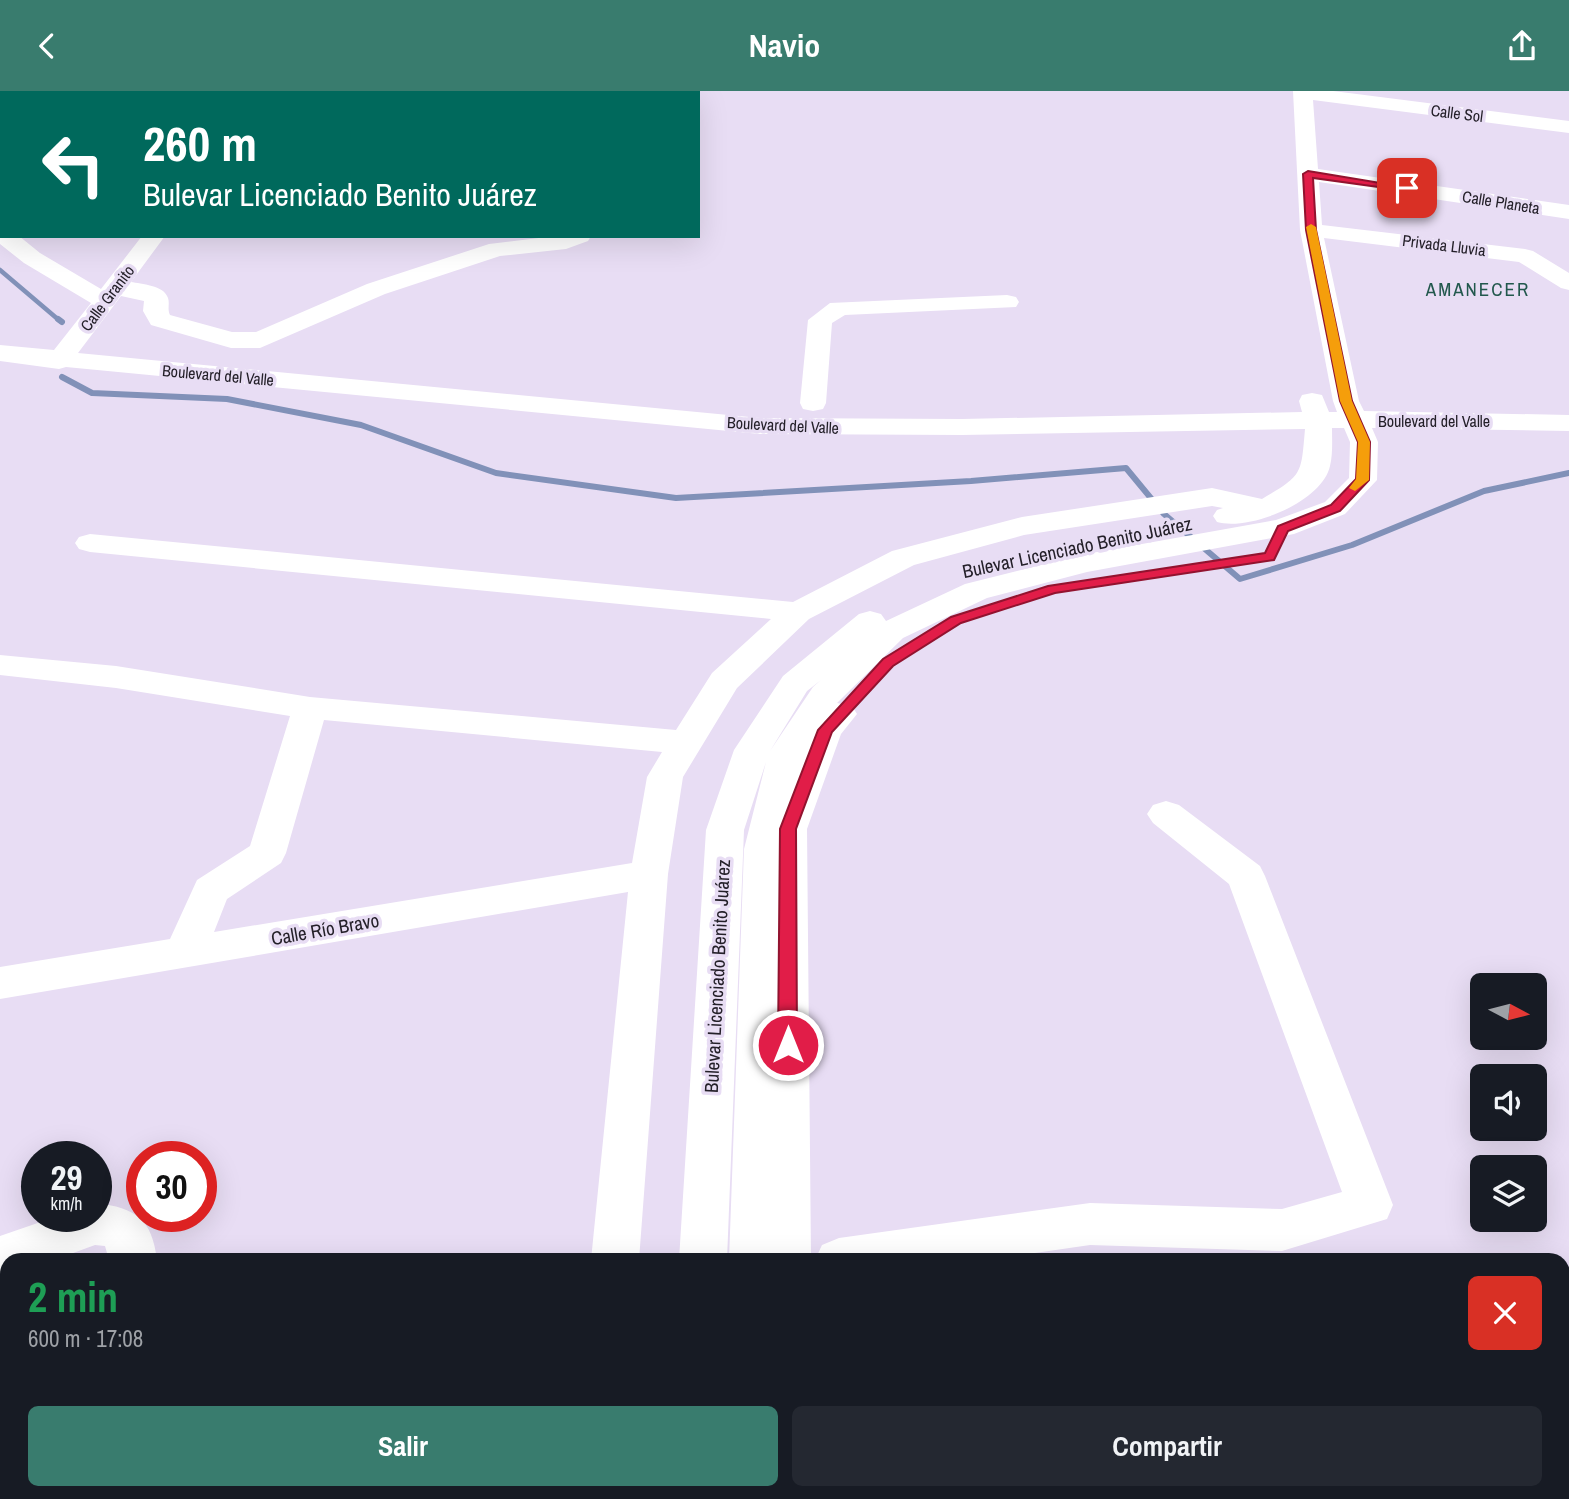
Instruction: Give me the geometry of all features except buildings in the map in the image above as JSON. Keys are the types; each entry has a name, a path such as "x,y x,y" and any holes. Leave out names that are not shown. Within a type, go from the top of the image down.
{"street":[{"name":"Calle Sol","path":"1303,92 1569,127"},
{"path":"1303,92 1311,230 1333,411"},
{"name":"Calle Planeta","path":"1308,174 1569,212"},
{"name":"Privada Lluvia","path":"1311,230 1525,255 1569,283"},
{"path":"6,238 32,258 110,295 143,291 156,298 155,311 160,320 232,340 260,340 376,289 497,249 574,238"},
{"name":"Calle Granito","path":"60,361 153,238"},
{"path":"813,403 820,320 839,308 1007,302"},
{"name":"Boulevard del Valle","path":"0,330 757,401 1333,411 1569,423"},
{"name":"Boulevard del Valle","path":"0,353 60,361 760,426 837,428 1333,411 1510,398 1569,400"},
{"name":"Bulevar Licenciado Benito Juárez","path":"703,1251 725,830 752,750 795,684 867,623 957,571 1275,518 1335,508 1363,480 1364,442 1333,411 1317,468 1275,518"},
{"path":"616,1253 649,874 665,777 724,681 798,612 902,558 1023,526 1212,497 1275,518 1270,557 1053,589 956,620 888,663 825,730 788,829 764,1253"},
{"path":"90,544 798,612"},
{"path":"0,665 116,677 310,708 686,743"},
{"path":"185,952 211,890 267,853 310,708"},
{"path":"888,1253 1090,1224 1282,1230 1370,1205 1246,876 1166,814"},
{"name":"Calle Río Bravo","path":"0,983 649,874"},
{"path":"14,1253 95,1224 118,1227 131,1242 132,1253"}],"waterway":[{"path":"0,270 60,321"},
{"path":"58,319 62,322"},
{"path":"62,377 92,393 227,399 361,425 496,473 676,498 971,481 1126,468 1164,514 1240,579 1352,545 1484,491 1569,473"}],"slow traffic":[{"path":"1311,227 1346,401 1364,442 1363,480 1355,488"}],"district":[{"name":"AMANECER","path":"1478,289"}],"route":[{"path":"788,1045 788,829 825,730 888,663 956,620 1053,589 1270,557 1283,528 1335,508 1363,480 1364,442 1346,401 1311,230 1308,174 1407,188"}]}
